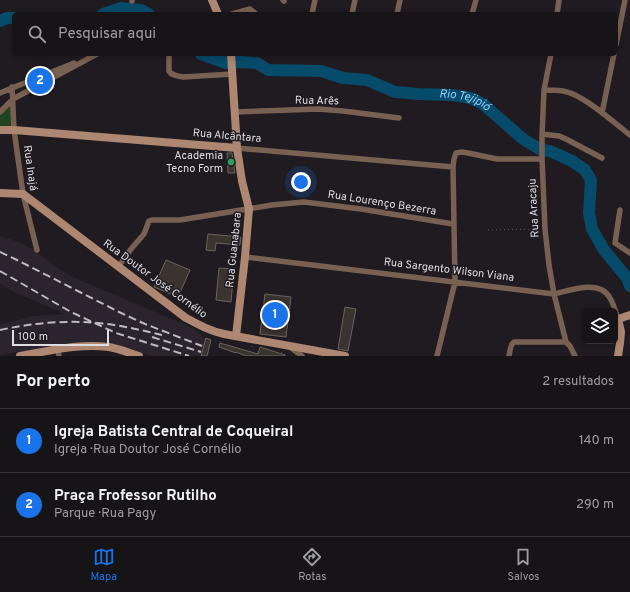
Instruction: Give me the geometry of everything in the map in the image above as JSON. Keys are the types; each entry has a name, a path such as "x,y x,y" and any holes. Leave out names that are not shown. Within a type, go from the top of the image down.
{"street":[{"path":"212,0 217,12"},
{"path":"312,12 315,0"},
{"path":"352,12 355,0"},
{"path":"397,12 400,0"},
{"path":"473,12 476,0"},
{"path":"557,12 559,0"},
{"path":"618,35 625,0"},
{"path":"239,12 250,9 254,12"},
{"path":"0,92 92,56"},
{"path":"0,112 13,99 93,56"},
{"path":"170,56 169,71 176,76 233,73"},
{"name":"Rua Guanabara","path":"231,56 237,148 242,181 249,209 236,336"},
{"name":"Rua Aracaju","path":"551,56 544,90 542,135 545,229 554,294 566,342 570,346 575,356"},
{"path":"602,113 614,56"},
{"name":"Rua Inajá","path":"12,87 14,130 23,194 37,250"},
{"path":"544,90 563,91 574,94 583,99 630,135"},
{"name":"Rua Arês","path":"235,112 318,110 343,111 399,118"},
{"name":"Rua Alcântara","path":"0,130 237,148 453,167"},
{"path":"542,135 559,136 602,158"},
{"path":"437,356 455,282 453,167 456,153 468,153 497,159 542,158"},
{"path":"0,193 23,194"},
{"name":"Rua Doutor José Cornélio","path":"23,194 118,267 200,326 212,331 236,336 345,356"},
{"name":"Rua Lourenço Bezerra","path":"118,267 144,234 148,221 150,220 180,220 287,203 304,202 361,209 453,224"},
{"path":"620,210 615,243 630,253"},
{"name":"Rua Sargento Wilson Viana","path":"245,257 554,294 574,289 590,287 599,288 610,298 614,308"},
{"path":"618,319 630,315"},
{"name":"Rua Sargento Wilson Viana","path":"618,319 621,332 618,356"},
{"path":"510,356 512,343 514,342 566,342"},
{"path":"20,356 59,353 92,346 104,347 121,353 139,356"},
{"path":"289,346 302,356"}],"path":[{"path":"488,230 545,229"},
{"path":"252,345 252,348 258,352 256,348"}],"shaded area":[{"path":"0,237 11,239 35,250 67,274 193,328 206,340 201,356 153,356 100,342 0,355 0,324 35,316 65,314 14,292 0,284"}],"green space":[{"path":"8,105 11,105 11,126 0,126 0,113"}],"building":[{"name":"Academia Tecno Form","path":"227,153 232,153 235,173 228,173"},
{"path":"208,234 241,237 240,245 216,243 215,251 206,250"},
{"path":"166,260 190,270 178,297 154,287"},
{"path":"219,268 234,269 231,302 216,300"},
{"path":"265,294 291,297 286,337 260,334"},
{"path":"345,307 356,309 348,351 338,349"},
{"path":"206,338 211,340 207,356 201,356"},
{"path":"220,343 258,354 260,347 285,356 246,356 219,347"}],"waterway":[{"name":"Rio Tejipió","path":"109,12 121,8 141,10 145,12"},
{"name":"Rio Tejipió","path":"0,21 7,18 12,18"},
{"name":"Rio Tejipió","path":"207,56 226,63 257,63 268,70 321,71 343,78 367,80 395,92 452,95 471,98 483,104 523,139 541,150 550,151 572,161 585,170 591,180 589,213 592,229 604,250 627,278 630,286"}],"railway":[{"path":"0,252 119,312 145,324 202,346"},
{"path":"0,271 71,312 116,333 189,356"},
{"path":"0,330 49,323 86,322 122,326 162,335"},
{"path":"152,337 201,352"}],"place":[{"name":"Praça Frofessor Rutilho","path":"40,81"},
{"name":"Academia Tecno Form","path":"231,162"},
{"name":"Igreja Batista Central de Coqueiral","path":"275,315"}]}
